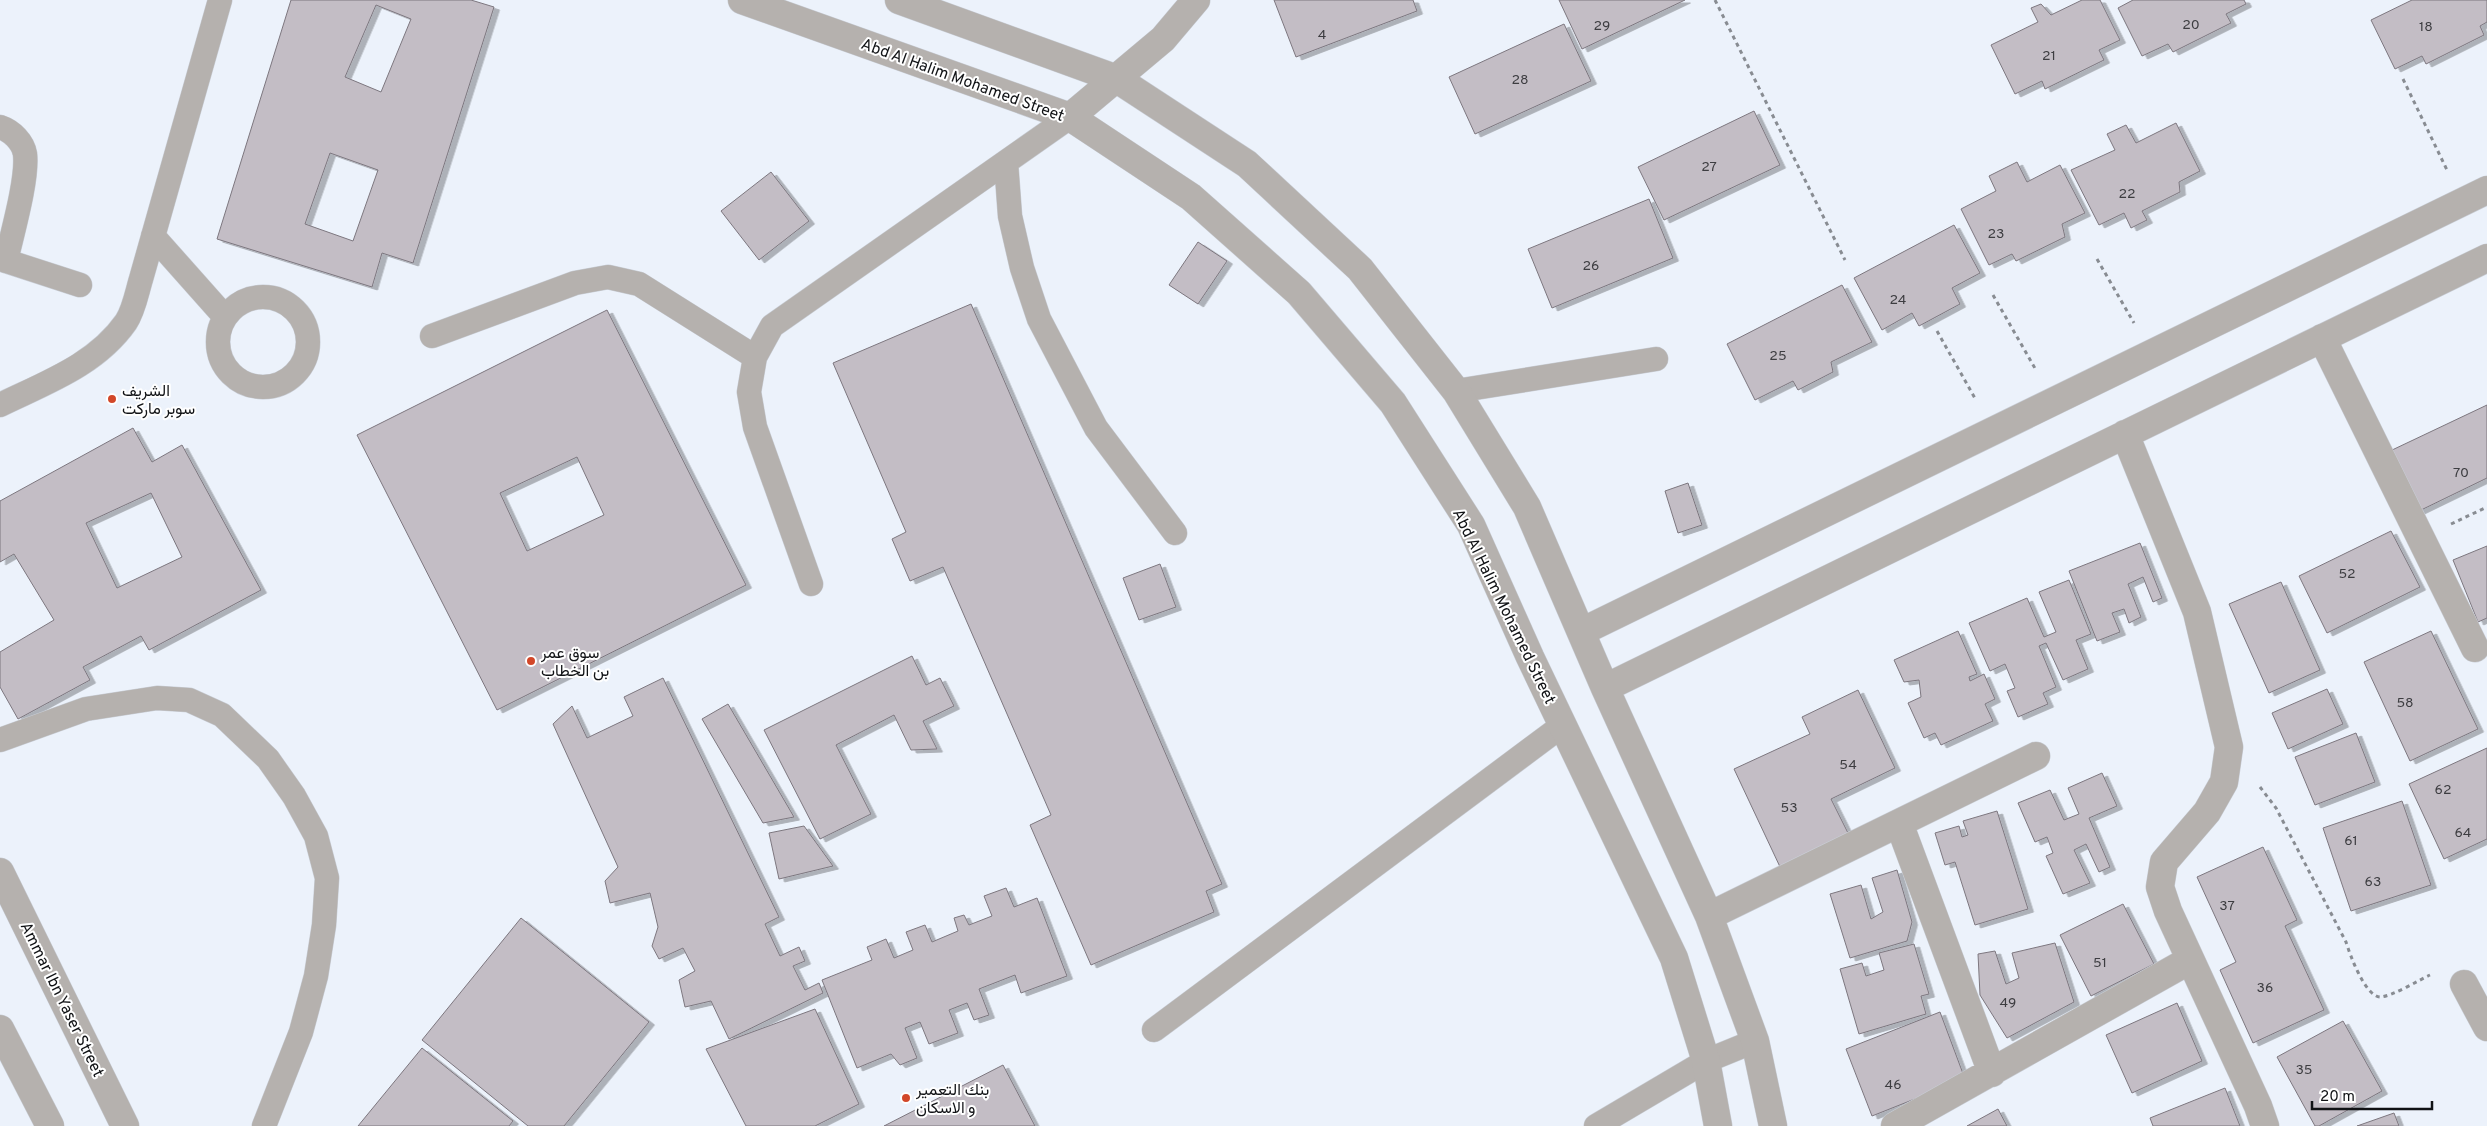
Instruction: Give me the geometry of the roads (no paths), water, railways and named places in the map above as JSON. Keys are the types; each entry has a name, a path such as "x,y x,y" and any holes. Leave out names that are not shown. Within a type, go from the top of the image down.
{"street":[{"name":"Abd Al Halim Mohamed Street","path":"742,0 1070,117 1190,197 1299,294 1393,403 1471,525 1563,725 1674,958 1706,1061 1718,1126"},
{"path":"899,0 1117,79 1254,170 1360,269 1456,391 1527,507 1709,916 1755,1041 1772,1126"},
{"path":"1070,117 1163,39 1196,0"},
{"path":"1581,632 2487,190"},
{"path":"1606,688 2487,258"},
{"path":"2322,338 2475,648"},
{"path":"2125,434 2197,612 2229,747 2224,782 2207,812 2164,862 2160,887 2168,911 2258,1106 2265,1126"},
{"path":"1709,916 2036,756"},
{"path":"1899,823 1992,1073"},
{"name":"Ammar Ibn Yaser Street","path":"0,872 125,1126"},
{"path":"1895,1126 2190,960"},
{"path":"2464,984 2487,1027"},
{"path":"0,1029 50,1126"}],"lane":[{"path":"0,405 59,376 98,354 127,320 153,236 220,0"},
{"path":"811,584 755,427 749,392 755,357 772,326 1070,117"},
{"path":"0,127 17,138 25,152 25,169 3,260 80,286"},
{"path":"1006,162 1010,216 1022,268 1039,319 1096,428 1175,533"},
{"path":"153,236 225,317"},
{"path":"432,336 575,283 608,277 639,284 755,357"},
{"path":"1456,391 1656,359"},
{"path":"0,740 86,710 157,698 189,700 222,715 268,758 294,796 316,836 326,878 324,924 316,976 301,1032 264,1126"},
{"path":"1154,1030 1563,725"},
{"path":"1596,1126 1706,1061 1755,1041"}],"place":[{"name":"الشريف سوبر ماركت","path":"112,399"},
{"name":"سوق عمر بن الخطاب","path":"531,661"},
{"name":"بنك التعمير و الاسكان","path":"906,1098"}]}
